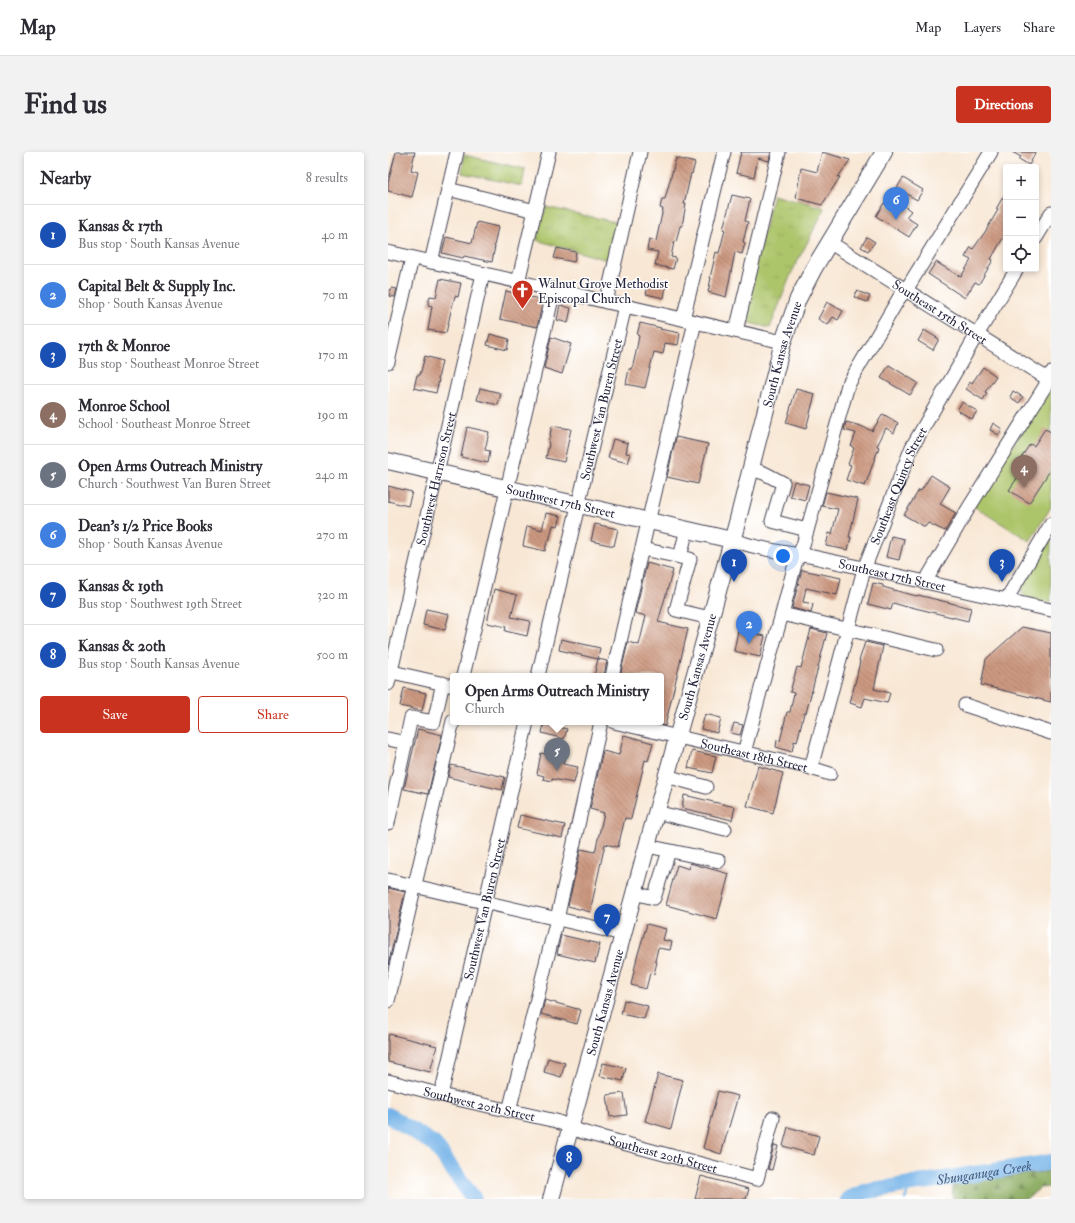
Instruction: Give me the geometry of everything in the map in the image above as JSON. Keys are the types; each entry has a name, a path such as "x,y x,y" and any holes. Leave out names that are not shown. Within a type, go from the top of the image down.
{"main road":[{"name":"South Kansas Avenue","path":"551,1199 622,934 732,540 783,342 798,299 814,268 880,153"},
{"name":"Southwest 17th Street","path":"388,461 732,540"}],"street":[{"path":"431,262 457,152"},
{"path":"518,282 548,152"},
{"path":"606,302 640,152"},
{"path":"613,673 649,520 724,152"},
{"path":"736,331 779,152"},
{"path":"744,753 795,564 803,545 848,385 899,298 906,290 991,152"},
{"path":"448,189 535,211"},
{"path":"1037,236 1051,213"},
{"name":"Southeast 15th Street","path":"829,242 1050,378"},
{"path":"388,252 783,342"},
{"path":"388,362 412,258"},
{"name":"Southeast Quincy Street","path":"810,768 864,569 912,447 977,334 1015,272"},
{"name":"Southwest Harrison Street","path":"389,676 483,274"},
{"path":"465,673 554,290"},
{"name":"Southwest Van Buren Street","path":"539,673 625,306"},
{"path":"925,582 968,508 1050,378"},
{"path":"751,469 764,472 783,483 772,521 807,530"},
{"path":"1006,600 1051,524"},
{"path":"680,557 687,529"},
{"name":"Southeast 17th Street","path":"732,540 777,552 799,555 1051,610"},
{"path":"642,549 690,559 676,610 710,618"},
{"path":"782,614 936,650"},
{"path":"388,823 411,718 434,722 448,684 389,676"},
{"path":"965,705 1051,733"},
{"path":"388,1001 452,725"},
{"name":"Southwest Van Buren Street","path":"441,1095 526,725"},
{"path":"509,1111 557,919 600,725"},
{"name":"Southeast 18th Street","path":"627,725 830,774"},
{"path":"388,739 406,743"},
{"path":"666,776 706,787"},
{"path":"656,812 725,829"},
{"path":"647,846 698,856 719,862"},
{"path":"634,893 654,898 669,851"},
{"path":"388,880 622,934"},
{"name":"Southwest 20th Street","path":"388,1081 556,1122 570,1127"},
{"name":"Southeast 20th Street","path":"570,1127 582,1132 757,1179 773,1118"}],"green space":[{"path":"464,155 525,169 522,186 462,173"},
{"path":"773,194 823,207 824,210 791,274 770,328 742,321"},
{"path":"546,207 620,223 611,261 536,240"},
{"path":"1051,388 1051,507 1030,541 973,506"},
{"path":"1051,531 1051,604 1026,598 1022,593 1020,583"},
{"path":"1051,1171 1051,1187 1040,1188 1027,1199 953,1199 952,1184"}],"building":[{"path":"396,152 415,152 411,170 418,172 412,197 388,191 388,183"},
{"path":"741,152 771,152 769,161 758,158 754,177 736,173"},
{"path":"822,152 850,160 838,177 840,177 822,205 796,198 801,168 817,172"},
{"path":"1012,152 1036,152 1030,164 1019,159 1021,157"},
{"path":"676,158 695,163 692,174 691,173 684,204 686,204 682,226 680,226 676,242 674,242 671,257 676,258 673,269 655,265 658,252 647,250 649,239 656,241 663,209 660,208 662,199 665,199"},
{"path":"903,178 923,190 917,200 897,188"},
{"path":"732,195 750,199 745,221 748,222 743,242 745,243 742,254 735,252 726,297 708,292 716,252 719,253 725,230 723,229"},
{"path":"1003,197 1003,238 991,259 993,260 979,284 975,282 965,298 928,274 936,262 961,277 971,260 965,257 971,247 973,249 985,232 998,210 996,209"},
{"path":"884,203 897,212 903,205 911,211 906,217 917,224 909,237 876,216"},
{"path":"477,222 498,227 492,262 464,256 463,258 442,253 446,237 472,243"},
{"path":"867,237 875,242 868,251 861,247"},
{"path":"557,248 576,252 574,262 554,258"},
{"path":"440,279 461,283 458,297 455,296 446,333 428,330 432,306 428,305 430,296 436,297"},
{"path":"649,282 666,286 664,298 646,294"},
{"path":"391,288 397,289 395,297 389,296"},
{"name":"Walnut Grove Methodist Episcopal Church","path":"506,291 543,300 537,327 500,319"},
{"path":"857,291 870,296 867,302 854,297"},
{"path":"827,302 843,311 838,320 833,317 828,325 818,319"},
{"path":"560,305 571,308 568,323 557,320"},
{"path":"640,323 680,333 678,345 665,343 663,354 654,352 645,388 626,384 629,369 632,369 636,352 639,336 637,335"},
{"path":"924,330 939,339 933,350 918,341"},
{"path":"490,334 509,339 507,350 487,345"},
{"path":"551,337 571,344 562,374 544,368"},
{"path":"425,356 442,361 436,393 414,388 417,375 420,375"},
{"path":"889,365 918,383 910,395 881,378"},
{"path":"983,367 996,376 985,392 987,393 983,400 966,389"},
{"path":"480,388 501,393 498,405 477,400"},
{"path":"796,389 815,394 806,429 786,423"},
{"path":"1013,391 1023,397 1019,403 1010,397"},
{"path":"962,402 977,411 972,419 957,410"},
{"path":"883,414 898,423 894,433 886,428 877,446 879,447 865,486 846,480 851,465 848,464 854,448 851,446 856,433 844,430 846,422 872,431"},
{"path":"993,423 1002,429 999,435 990,430"},
{"path":"552,426 571,429 564,462 546,458"},
{"path":"467,427 489,432 485,450 490,451 488,463 461,457"},
{"path":"1045,429 1051,432 1051,469 1029,503 1009,490 1020,474 1013,470 1030,444 1034,446"},
{"path":"676,437 708,444 698,484 667,477"},
{"path":"613,439 628,443 626,453 631,454 628,463 608,458"},
{"path":"931,475 950,487 940,504 956,513 945,531 928,523 925,527 904,515 919,490 921,491"},
{"path":"794,481 809,485 805,500 790,496"},
{"path":"388,486 412,492 408,506 388,501"},
{"path":"826,492 858,499 849,537 851,537 848,550 826,546 829,533 832,534 838,509 822,506"},
{"path":"546,513 561,516 558,526 553,525 545,551 523,546 527,526 542,530"},
{"path":"595,524 618,529 614,546 591,541"},
{"path":"891,536 904,539 899,560 886,557"},
{"path":"647,563 673,570 658,622 688,629 665,726 661,725 664,725 664,673 621,673 628,642 639,645 646,616 635,613"},
{"path":"802,570 841,578 837,595 806,588 803,602 813,604 811,613 792,608"},
{"path":"873,583 901,592 971,608 968,621 893,603 891,610 868,604"},
{"path":"494,589 517,595 511,617 530,621 527,636 505,631 506,627 487,623"},
{"path":"426,609 449,614 445,630 423,625"},
{"path":"1022,627 1051,633 1051,702 981,685 986,659"},
{"path":"811,629 827,633 806,713 804,713 797,742 794,741 792,752 776,747 777,740 780,741 787,712 790,712 794,693 790,692 797,667 801,668"},
{"path":"738,630 765,636 760,657 734,651"},
{"path":"561,639 600,648 598,659 559,650"},
{"path":"865,642 883,646 874,689 890,693 887,703 865,698 862,707 850,703 859,661"},
{"path":"598,659 607,661 605,673 595,673"},
{"path":"404,688 426,693 422,711 400,706"},
{"path":"705,714 721,718 717,733 701,729"},
{"path":"734,723 743,725 740,735 731,733"},
{"path":"544,725 567,729 564,739 542,733"},
{"path":"418,729 442,735 428,794 404,789"},
{"path":"624,735 653,743 648,761 645,760 631,819 625,818 618,847 605,844 590,912 568,906 581,849 595,852 604,813 590,809 603,751 619,755"},
{"path":"692,751 716,756 712,773 688,768"},
{"path":"541,753 565,758 563,764 578,767 574,783 543,779 544,776 537,774"},
{"path":"451,765 505,777 502,790 448,777"},
{"path":"758,766 783,773 773,813 747,806"},
{"path":"684,795 735,807 732,820 682,808"},
{"path":"520,815 565,825 562,838 517,828"},
{"path":"690,863 729,874 717,919 666,905 677,865 689,869"},
{"path":"388,888 405,892 388,966"},
{"path":"647,924 666,929 663,940 672,942 670,950 658,948 654,974 650,973 646,989 631,985 637,957"},
{"path":"561,935 600,944 595,963 557,954"},
{"path":"545,1000 581,1010 577,1024 541,1014"},
{"path":"624,1000 648,1006 644,1019 621,1014"},
{"path":"389,1034 437,1046 430,1072 388,1062"},
{"path":"548,1058 565,1063 561,1077 544,1072"},
{"path":"603,1063 626,1068 623,1081 600,1076"},
{"path":"658,1074 683,1080 671,1129 645,1121 654,1089 656,1088 654,1088"},
{"path":"718,1091 738,1096 721,1154 703,1148"},
{"path":"624,1093 627,1115 610,1117 607,1095"},
{"path":"788,1127 819,1136 814,1155 783,1146"},
{"path":"774,1145 778,1146 772,1170 768,1169"},
{"path":"701,1176 749,1189 746,1199 695,1199"}],"waterway":[{"name":"Shunganuga Creek","path":"388,1115 434,1144 474,1199"},
{"name":"Shunganuga Creek","path":"848,1199 867,1191 1051,1162"},
{"path":"905,1199 911,1184"}],"place":[{"name":"Dean's 1/2 Price Books","path":"896,220"},
{"name":"Walnut Grove Methodist Episcopal Church","path":"523,310"},
{"name":"Monroe School","path":"1024,488"},
{"name":"Kansas & 17th","path":"734,582"},
{"name":"17th & Monroe","path":"1002,582"},
{"name":"Capital Belt & Supply Inc.","path":"749,644"},
{"name":"Open Arms Outreach Ministry","path":"557,771"},
{"name":"Kansas & 19th","path":"607,937"},
{"name":"Kansas & 20th","path":"569,1178"}]}
